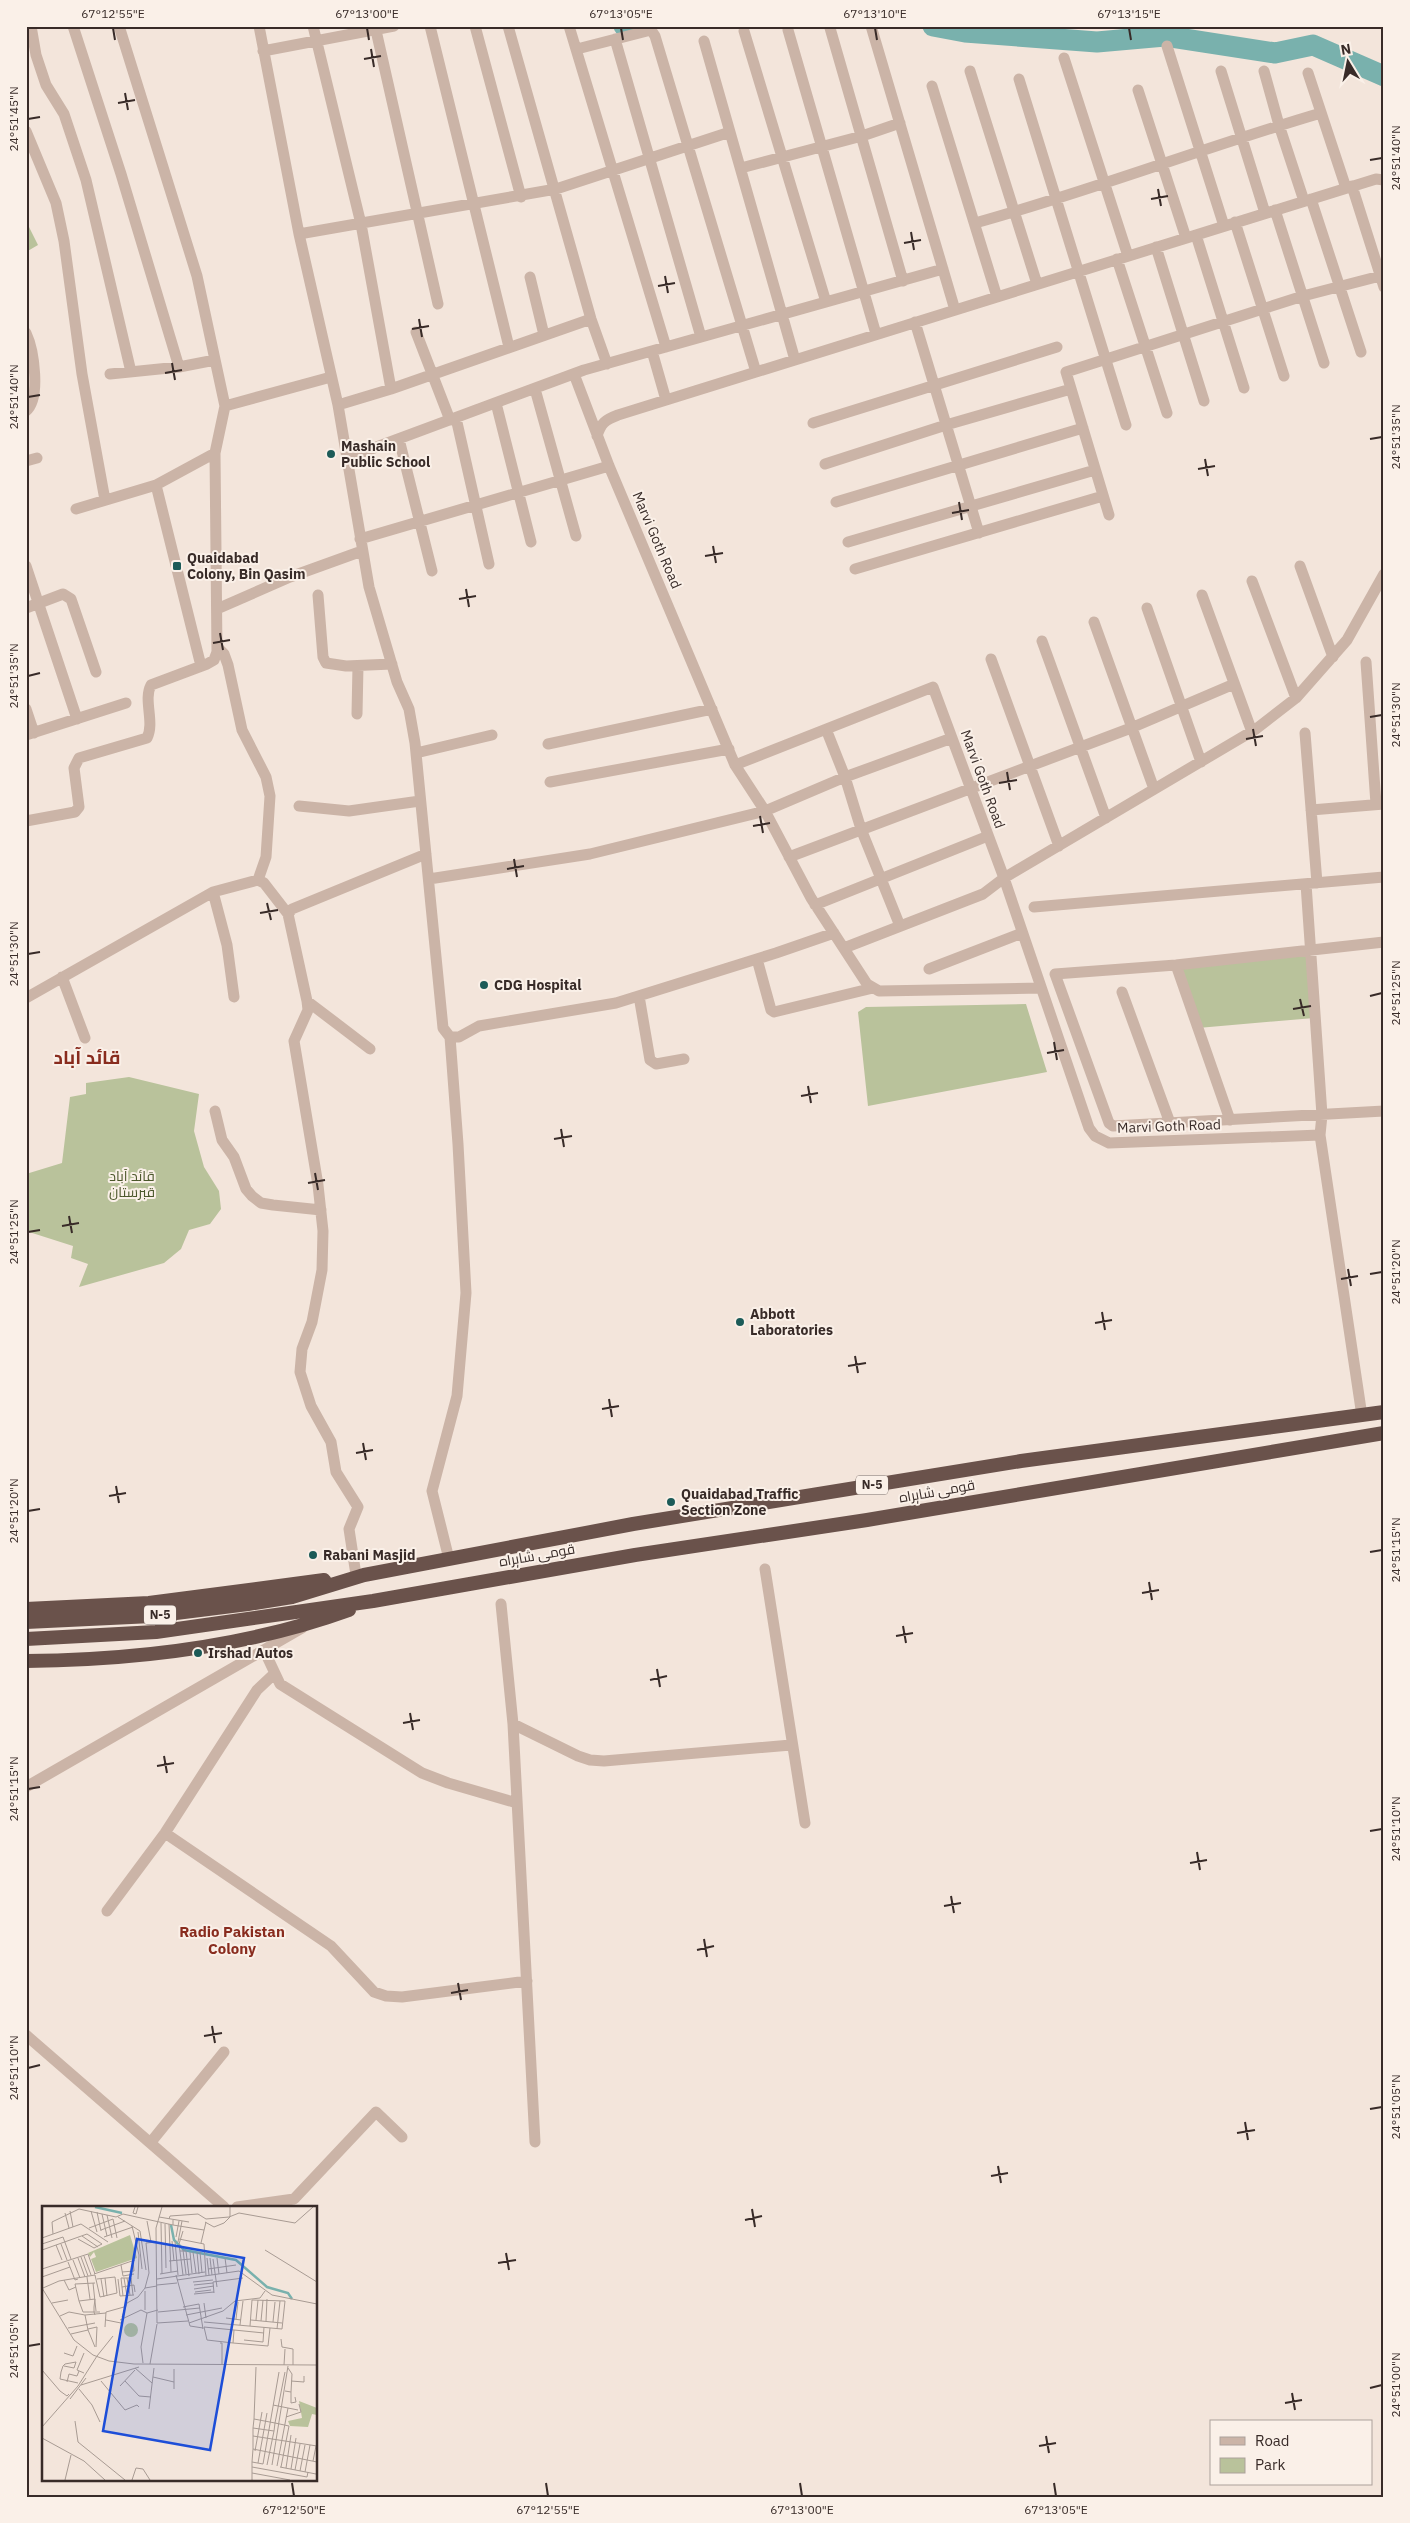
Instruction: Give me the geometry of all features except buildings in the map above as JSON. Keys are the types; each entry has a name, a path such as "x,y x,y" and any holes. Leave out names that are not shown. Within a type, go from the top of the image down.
{"highway":[{"name":"قومی شاہراہ","path":"26,1622 152,1616 292,1597 360,1575 633,1524 1021,1461 1384,1412"},
{"name":"قومی شاہراہ","path":"26,1639 156,1632 289,1611 373,1601 635,1555 867,1520 1384,1433"},
{"path":"26,1610 149,1604 360,1575"},
{"path":"26,1661 74,1661 157,1654 224,1643 310,1624 373,1601"}],"street":[{"path":"31,26 36,55 46,85 64,114 86,180 131,372"},
{"path":"73,26 121,174 179,367"},
{"path":"26,821 75,812 79,807 74,768 79,758 146,738 150,715 149,689 151,685 214,660 217,647 215,452 225,406 197,276 119,26"},
{"path":"258,26 299,234 338,405 369,587 392,664 409,709 416,753 443,1028 450,1037 466,1293 457,1396 432,1491 449,1559"},
{"path":"314,26 361,224 391,389"},
{"path":"263,51 394,26"},
{"path":"430,26 509,347"},
{"path":"475,26 521,197"},
{"path":"508,26 556,189 591,318 607,364"},
{"path":"569,26 666,347"},
{"path":"871,27 955,310"},
{"path":"376,28 438,304"},
{"path":"830,28 903,280"},
{"path":"577,49 650,30 655,36 756,372"},
{"path":"744,30 826,302"},
{"path":"788,30 876,334"},
{"path":"615,39 701,338"},
{"path":"704,41 795,360"},
{"path":"1167,46 1200,150 1262,310 1284,376"},
{"path":"1064,58 1103,182 1145,349 1167,413"},
{"path":"970,71 1037,284"},
{"path":"1221,71 1240,136 1302,296 1324,363"},
{"path":"1264,71 1279,125 1340,288 1361,352"},
{"path":"1109,515 1066,372 1145,349 1183,334 1302,296 1383,279 1308,73"},
{"path":"1018,79 1057,198 1126,426"},
{"path":"932,86 997,297"},
{"path":"1138,90 1162,162 1223,322 1244,388"},
{"path":"975,223 1057,198 1240,136 1321,113"},
{"path":"741,168 862,136 900,123"},
{"path":"26,131 56,203 64,241 82,374 105,500"},
{"path":"299,234 521,197 556,189 614,172 730,132"},
{"path":"597,436 605,420 666,400 1349,187 1376,179 1384,180"},
{"path":"1156,247 1204,401"},
{"path":"347,458 574,374 943,269"},
{"path":"530,277 544,335"},
{"path":"338,405 391,389 591,318"},
{"path":"915,322 972,505 978,533"},
{"path":"416,332 432,374 453,419 489,564"},
{"path":"26,334 33,353 30,367 34,400 26,411"},
{"path":"813,423 1057,347"},
{"path":"652,351 666,400"},
{"path":"110,374 179,367 214,360"},
{"name":"Marvi Goth Road","path":"574,374 609,466 735,765 765,811 816,905 866,984 873,988"},
{"path":"225,406 331,377"},
{"path":"535,389 576,536"},
{"path":"825,464 946,425 1071,389"},
{"path":"496,403 531,542"},
{"path":"836,502 1083,428"},
{"path":"399,439 432,571"},
{"path":"76,509 156,485 215,452"},
{"path":"360,539 609,466"},
{"path":"848,542 1095,470"},
{"path":"156,485 201,666"},
{"path":"855,569 1103,496"},
{"path":"217,609 290,577 362,551"},
{"path":"26,566 77,719"},
{"path":"1300,566 1333,656"},
{"path":"844,948 983,894 1004,878 1252,732 1296,698 1333,656 1346,640 1384,574"},
{"path":"1252,580 1296,698"},
{"path":"26,608 63,594 70,599 96,672"},
{"path":"318,595 324,661 358,666 392,664"},
{"path":"1202,596 1252,732"},
{"path":"1147,608 1201,762"},
{"path":"1094,622 1130,728 1154,790"},
{"path":"1042,641 1106,818"},
{"path":"217,647 224,654 228,665 244,736 266,777 270,796 266,857 258,880"},
{"path":"991,659 1059,846"},
{"path":"1311,810 1380,804 1366,662"},
{"path":"357,714 358,666"},
{"path":"789,857 1182,708 1234,684"},
{"name":"Marvi Goth Road","path":"826,729 933,687 1004,878 1089,1128 1102,1141 1109,1143 1320,1135"},
{"path":"26,709 30,734 126,703"},
{"path":"548,744 712,709"},
{"path":"735,765 826,729 845,777 861,829 900,926"},
{"path":"1305,733 1311,810 1310,949 1322,1115 1320,1135 1362,1416"},
{"path":"416,753 492,735"},
{"path":"429,879 590,854 765,811 845,777 952,738"},
{"path":"550,782 729,749"},
{"path":"299,806 349,811 420,801"},
{"path":"816,905 988,836"},
{"path":"288,914 292,908 426,854"},
{"path":"1034,907 1384,877"},
{"path":"26,998 213,892 258,880 264,883 288,914 308,1010 294,1041 323,1231 322,1270 312,1322 302,1349 300,1372 311,1406 331,1442 336,1472 358,1507 349,1529 360,1575"},
{"path":"213,892 227,946 234,997"},
{"path":"450,1037 459,1037 479,1026 616,1003 834,933"},
{"path":"929,969 1022,933"},
{"path":"1384,951 1384,942 1176,965 1055,974 1109,1123 1113,1126 1384,1111"},
{"path":"757,959 771,1010 774,1012 873,988 879,991 1041,988"},
{"path":"1176,965 1230,1120"},
{"path":"62,977 85,1038"},
{"path":"1122,992 1170,1123"},
{"path":"639,996 650,1060 656,1064 684,1059"},
{"path":"307,1001 370,1049"},
{"path":"215,1111 222,1140 234,1157 246,1189 252,1196 262,1203 273,1206 321,1210"},
{"path":"765,1569 804,1823"},
{"path":"501,1604 513,1724 535,2142"},
{"path":"26,1787 310,1624"},
{"path":"264,1650 280,1684 422,1773 448,1783 517,1803"},
{"path":"107,1911 165,1833 257,1690 274,1674"},
{"path":"513,1724 590,1760 604,1761 791,1745"},
{"path":"165,1833 331,1946 374,1992 386,1996 402,1997 527,1981"},
{"path":"26,2035 223,2206"},
{"path":"151,2142 224,2052"},
{"path":"244,2206 294,2199 376,2112 402,2137"}],"green space":[{"path":"26,221 38,245 26,252"},
{"path":"1310,949 1314,1018 1198,1028 1176,965"},
{"path":"1026,1004 1047,1072 868,1106 858,1012 866,1007"},
{"name":"قائد آباد قبرستان","path":"129,1077 199,1094 194,1131 204,1167 219,1191 221,1209 210,1224 189,1230 181,1249 164,1263 79,1287 88,1264 71,1258 73,1246 26,1231 26,1174 62,1163 70,1097 86,1094 86,1083"}],"waterway":[{"path":"624,26 636,26"},
{"path":"933,26 965,32 1097,42 1165,36 1275,53 1313,45 1384,76"}],"place":[{"name":"Mashain Public School","path":"331,454"},
{"name":"Quaidabad Colony, Bin Qasim","path":"177,566"},
{"name":"CDG Hospital","path":"484,985"},
{"name":"Abbott Laboratories","path":"740,1322"},
{"name":"Quaidabad Traffic Section Zone","path":"671,1502"},
{"name":"Rabani Masjid","path":"313,1555"},
{"name":"Irshad Autos","path":"198,1653"}],"district":[{"name":"قائد آباد","path":"87,1057"},
{"name":"Radio Pakistan Colony","path":"232,1940"}]}
